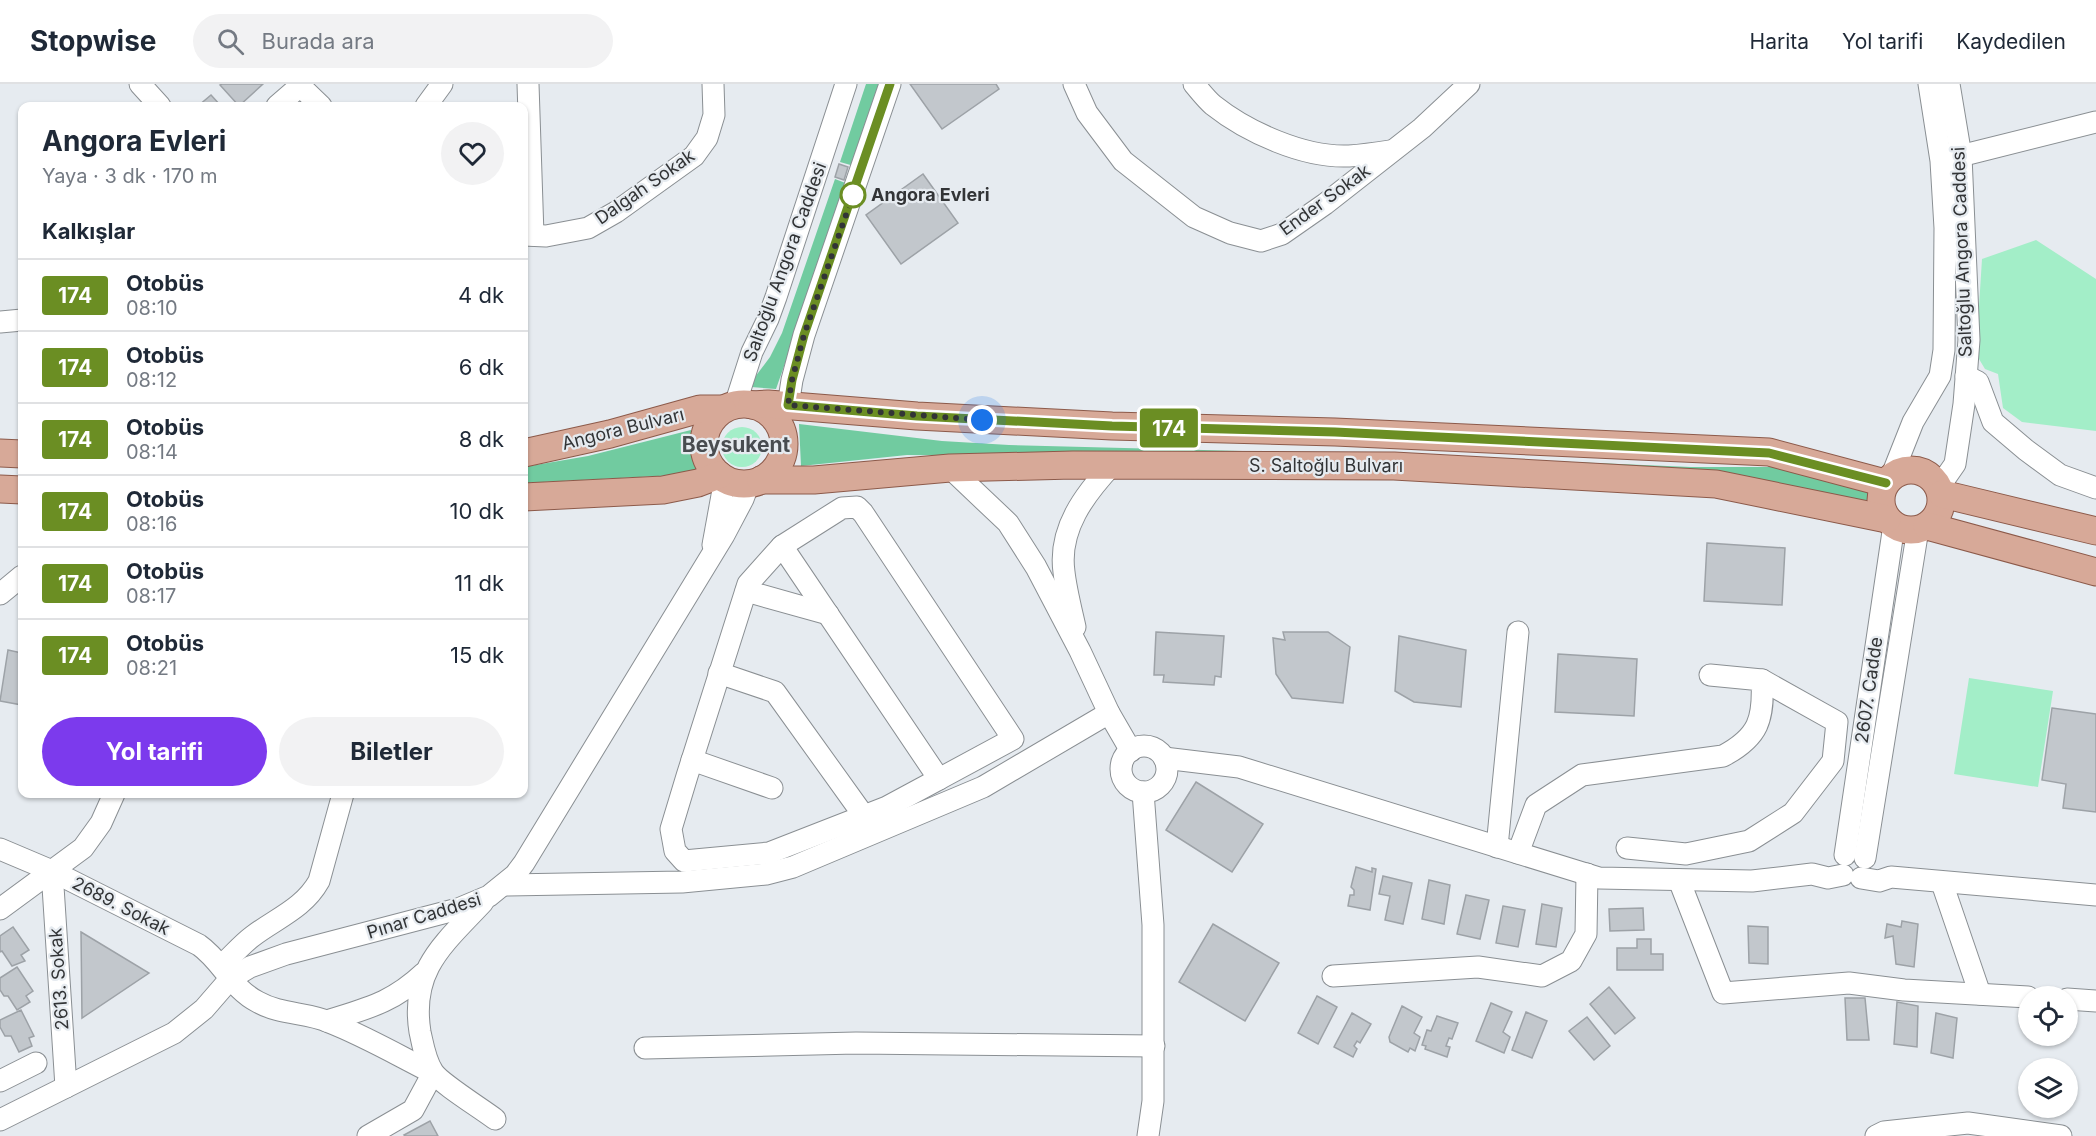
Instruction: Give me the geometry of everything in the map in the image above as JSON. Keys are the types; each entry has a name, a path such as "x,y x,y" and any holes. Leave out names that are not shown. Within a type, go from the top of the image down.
{"main road":[{"name":"S. Saltoğlu Bulvarı","path":"736,406 788,405 917,416 1112,426 1381,434 1769,453 1889,479 1901,471 1911,469 1921,471 1930,476 1941,490 2096,531"},
{"name":"Angora Bulvarı","path":"528,452 610,434 700,409 736,406"},
{"path":"528,497 663,490 698,483 738,479 771,473 779,462 784,441 781,428 773,416 763,408 736,406 708,424 703,442 707,461 738,479"},
{"path":"0,453 18,454"},
{"name":"S. Saltoğlu Bulvarı","path":"738,479 814,480 950,468 1112,465 1395,466 1716,484 1907,525 2096,572"},
{"path":"1889,479 1880,501 1907,525 1940,512 1941,490"},
{"path":"0,489 18,490"}],"street":[{"path":"140,84 156,102"},
{"path":"429,102 442,84"},
{"path":"528,84 528,235"},
{"name":"Dalgah Sokak","path":"528,235 546,236 588,228 616,212 694,156 707,138 714,114 713,84"},
{"name":"Saltoğlu Angora Caddesi","path":"736,406 752,352 776,297 846,84"},
{"path":"788,405 804,335 890,84"},
{"name":"Ender Sokak","path":"1074,84 1087,113 1123,161 1194,217 1230,233 1261,241 1282,234 1325,204 1422,128 1469,84"},
{"path":"1194,84 1211,104 1248,129 1279,142 1314,152 1347,156 1390,151"},
{"name":"Saltoğlu Angora Caddesi","path":"1889,479 1913,422 1935,387 1942,365 1945,228 1951,158 1929,84"},
{"name":"Saltoğlu Angora Caddesi","path":"1941,490 1954,464 1969,340 1951,158 1949,84"},
{"path":"281,102 299,85 317,102"},
{"path":"1951,158 2096,122"},
{"path":"0,322 18,320"},
{"path":"1966,376 1978,382 1993,422 2060,475 2096,488"},
{"path":"1080,651 1063,570 1065,540 1075,513 1093,485 1112,465"},
{"path":"950,468 1008,523 1036,567 1109,713 1131,751"},
{"name":"Pınar Caddesi","path":"0,1120 174,1033 204,1009 226,972 458,909 497,890 524,863 734,517 738,479"},
{"path":"327,1021 379,1005 406,990 424,972 441,947 497,890 683,872 770,853 887,807 1013,739 864,513 857,507 842,508 782,546 748,584 671,829 683,872"},
{"name":"2607. Cadde","path":"1854,866 1875,656 1907,525"},
{"name":"2607. Cadde","path":"1854,866 1897,659 1907,525"},
{"path":"782,546 939,779"},
{"path":"0,594 18,579"},
{"path":"746,591 828,614"},
{"path":"1497,847 1518,632"},
{"path":"1875,656 1897,659"},
{"path":"719,673 775,692 864,816"},
{"path":"1627,848 1686,854 1749,841 1793,813 1833,760 1837,722 1762,680 1710,675"},
{"path":"1518,853 1536,805 1582,775 1723,756 1743,746 1760,720 1762,680"},
{"path":"683,872 766,874 821,856 983,788 1109,713"},
{"path":"1145,747 1159,752 1164,758 1167,771 1162,784 1156,789 1143,792 1129,786 1124,780 1122,764 1131,751 1145,747"},
{"path":"1164,758 1239,766 1599,878 1752,881 1812,874 1826,863 1879,869 1891,877 2096,895"},
{"path":"692,760 772,788"},
{"path":"1143,792 1153,925 1153,1101 1148,1136"},
{"path":"0,909 83,848 101,823 112,798"},
{"path":"226,972 251,937 297,907 314,890 319,881 342,798"},
{"name":"2689. Sokak","path":"0,849 52,871 199,945 216,958 241,990 258,1002 284,1013 327,1021"},
{"name":"2613. Sokak","path":"52,871 66,1087"},
{"path":"1333,976 1478,966 1542,976 1571,961 1586,934 1587,874"},
{"path":"1679,879 1723,993 1849,983 1904,990 2018,996"},
{"path":"1942,883 1980,994"},
{"path":"424,972 418,994 418,1021 423,1049 433,1073"},
{"path":"2078,1000 2096,1001"},
{"path":"327,1021 433,1073 495,1119"},
{"path":"645,1048 856,1043 1154,1046"},
{"path":"0,1081 36,1063"},
{"path":"369,1136 413,1110 433,1073"},
{"path":"1876,1136 1884,1132 1968,1123 2061,1136"}],"green space":[{"path":"866,84 881,84 854,166 840,162"},
{"path":"835,179 848,184 776,389 751,387 752,381 770,357 782,333"},
{"path":"2036,240 2096,279 2096,431 2022,422 2003,408 1998,374 1985,369 1976,354 1982,259"},
{"path":"799,424 942,441 1009,445 1401,455 1691,467 1785,467 1872,491 1871,507 1017,456 907,455 801,466"},
{"path":"742,427 750,428 756,433 761,439 761,455 756,461 750,466 742,467 734,466 728,461 723,455 722,447 723,439 728,433 734,428"},
{"path":"691,430 697,474 528,483 528,466 588,456"},
{"path":"1969,678 2053,691 2038,787 1954,774"}],"building":[{"path":"263,84 243,102 235,102 220,85"},
{"path":"910,84 996,84 999,89 942,129"},
{"path":"211,95 217,102 203,102"},
{"path":"839,164 848,167 844,180 835,177"},
{"path":"923,174 958,223 901,264 866,215"},
{"path":"1707,543 1785,548 1782,605 1704,601"},
{"path":"1156,632 1224,636 1221,677 1215,676 1214,685 1163,682 1164,675 1154,675"},
{"path":"1283,632 1328,632 1350,647 1343,703 1292,698 1276,674 1273,638 1285,640"},
{"path":"1399,636 1466,650 1461,707 1414,702 1395,691"},
{"path":"8,650 18,652 18,704 0,701"},
{"path":"1558,654 1637,659 1634,716 1555,712"},
{"path":"2052,708 2096,714 2096,812 2063,808 2066,784 2042,780"},
{"path":"1196,782 1263,824 1232,872 1166,830"},
{"path":"1356,867 1372,872 1372,868 1376,869 1370,910 1348,906 1350,895 1354,895 1351,887"},
{"path":"1383,876 1412,883 1403,924 1385,920 1390,896 1379,894"},
{"path":"1429,880 1450,885 1444,924 1422,919"},
{"path":"1466,895 1489,900 1480,939 1457,934"},
{"path":"1542,904 1562,908 1556,947 1536,944"},
{"path":"1503,906 1525,910 1518,947 1496,943"},
{"path":"1643,908 1644,930 1610,931 1609,909"},
{"path":"1902,921 1918,924 1914,967 1896,964 1893,936 1885,938 1887,924 1901,927"},
{"path":"1213,924 1279,963 1245,1021 1179,982"},
{"path":"1748,926 1768,927 1768,964 1749,963"},
{"path":"13,927 29,950 21,955 25,961 12,966 2,951 0,952 0,936"},
{"path":"81,932 149,973 82,1018"},
{"path":"1637,939 1651,939 1651,954 1663,954 1663,970 1617,970 1617,948 1637,948"},
{"path":"17,967 33,991 26,996 30,1002 17,1010 8,996 4,996 0,990 0,978"},
{"path":"1609,987 1635,1018 1615,1034 1590,1004"},
{"path":"1317,996 1337,1007 1318,1044 1298,1033"},
{"path":"1845,998 1865,998 1869,1040 1847,1040"},
{"path":"1897,1002 1918,1006 1917,1047 1894,1044"},
{"path":"1491,1003 1512,1012 1503,1032 1510,1037 1504,1053 1476,1041"},
{"path":"1402,1006 1422,1017 1414,1033 1420,1037 1415,1051 1410,1048 1408,1052 1390,1042 1389,1037"},
{"path":"21,1010 34,1036 29,1038 32,1046 19,1052 11,1036 5,1036 0,1027 0,1020"},
{"path":"1526,1012 1547,1021 1532,1058 1512,1050"},
{"path":"1352,1013 1371,1024 1360,1043 1357,1041 1354,1046 1357,1049 1353,1057 1334,1047"},
{"path":"1936,1013 1957,1018 1953,1058 1931,1053"},
{"path":"1437,1016 1458,1023 1452,1039 1449,1038 1446,1046 1450,1047 1447,1057 1425,1049 1426,1046 1422,1045 1427,1030 1431,1031"},
{"path":"1587,1017 1610,1046 1594,1060 1569,1031"},
{"path":"430,1121 438,1136 404,1135"}],"bus line":[{"name":"174","path":"890,84 804,335 788,405 917,416 1112,426 1554,441 1769,453 1886,483"}],"place":[{"name":"Angora Evleri","path":"853,195"}],"district":[{"name":"Beysukent","path":"736,445"}],"route":[{"path":"853,195 804,335 788,405 982,420"}]}
